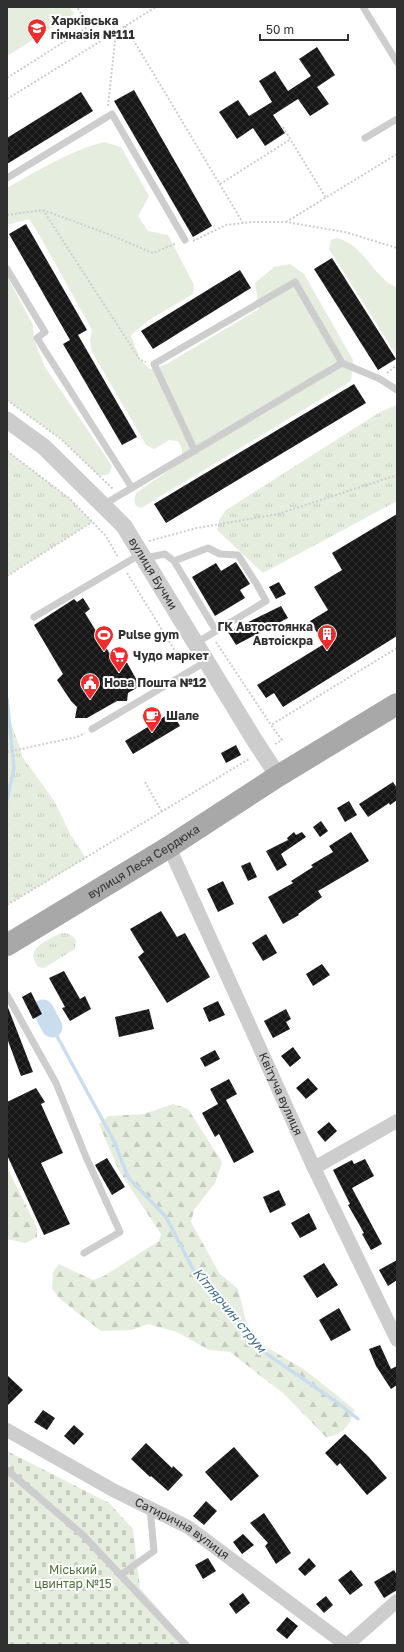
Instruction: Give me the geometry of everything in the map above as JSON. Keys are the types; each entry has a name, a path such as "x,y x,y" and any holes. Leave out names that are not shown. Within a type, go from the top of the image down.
{"main road":[{"name":"вулиця Леся Сердюка","path":"7,945 169,847 278,776 397,704"}],"street":[{"name":"вулиця Бучми","path":"7,420 44,446 124,526 255,741 278,776"},
{"name":"Квітуча вулиця","path":"169,847 314,1168 397,1340"},
{"path":"314,1168 397,1121"},
{"name":"Сатирична вулиця","path":"7,1430 113,1490 188,1527 347,1645"},
{"path":"347,1645 397,1601"}],"lane":[{"path":"363,7 397,62"},
{"path":"7,178 112,114 186,240"},
{"path":"365,138 397,119"},
{"path":"7,268 45,332 37,338 132,488"},
{"path":"195,451 154,364 295,282 342,363 380,379 397,390"},
{"path":"103,505 342,363"},
{"path":"174,561 208,548 220,554 238,555 266,601 196,643"},
{"path":"34,617 122,565 140,552 165,554 174,561 216,632"},
{"path":"92,729 207,661"},
{"path":"7,996 56,1083 86,1157 120,1232 84,1253"},
{"path":"7,1470 83,1534 122,1574 186,1645"},
{"path":"122,1574 154,1551 150,1508"}],"path":[{"path":"7,78 89,26 77,7"},
{"path":"7,99 156,7"},
{"path":"125,26 243,223"},
{"path":"107,117 116,32"},
{"path":"283,127 326,198"},
{"path":"220,184 291,139"},
{"path":"286,222 397,154"},
{"path":"43,210 140,360 154,364"},
{"path":"7,215 43,210 153,253 186,240 193,241 226,225 286,222 345,232 397,248"},
{"path":"7,451 70,499 106,536 188,673"},
{"path":"140,552 197,528 278,514 397,475"},
{"path":"7,576 92,522"},
{"path":"275,744 282,740 271,725 397,648"},
{"path":"7,752 77,737 92,729"},
{"path":"7,905 252,757"},
{"path":"145,782 162,812"}],"green space":[{"path":"7,7 70,7 74,14 7,56"},
{"path":"104,142 121,147 149,196 138,216 148,231 168,235 194,285 193,294 149,320 131,335 140,360 150,369 165,365 259,309 255,283 274,267 290,264 304,274 353,360 351,381 141,508 135,505 136,493 182,461 182,449 178,441 169,440 154,449 146,445 92,352 90,341 92,330 37,231 29,219 7,225 7,188 42,168 79,150"},
{"path":"337,238 352,245 358,250 388,283 397,288 397,356 329,249 331,240"},
{"path":"7,276 33,325 34,340 45,367 112,466 109,474 99,476 61,439 7,400"},
{"path":"397,405 397,501 263,573 217,530 220,518 226,510 380,412"},
{"path":"7,451 70,499 92,522 7,576"},
{"path":"7,712 22,756 55,802 70,834 86,858 7,905"},
{"path":"61,933 70,934 76,940 75,949 44,968 38,967 34,960 35,950 43,942"},
{"path":"173,1104 188,1109 222,1162 215,1183 194,1210 191,1222 219,1273 238,1289 247,1325 263,1345 305,1370 355,1410 348,1425 341,1432 326,1437 284,1394 230,1352 209,1350 177,1332 148,1324 132,1330 101,1331 60,1299 52,1289 53,1272 59,1264 93,1280 104,1276 159,1241 161,1234 119,1171 99,1124 108,1116 144,1114"},
{"path":"7,1167 37,1228 37,1237 25,1243 7,1239"},
{"name":"Міський цвинтар №15","path":"7,1451 109,1503 133,1529 140,1588 190,1645 7,1645"}],"building":[{"path":"317,47 335,75 317,87 329,104 310,116 298,99 273,115 285,133 265,146 253,128 237,139 219,112 238,100 249,116 272,102 259,81 275,71 288,91 311,76 299,59"},
{"path":"134,90 212,226 193,237 114,101"},
{"path":"81,92 93,111 7,164 7,138"},
{"path":"26,224 87,330 78,335 137,437 122,445 63,344 70,340 9,234"},
{"path":"332,258 396,359 378,370 314,269"},
{"path":"240,270 251,288 153,349 141,331"},
{"path":"354,384 366,403 166,523 154,504"},
{"path":"397,514 397,636 283,707 274,693 266,698 257,685 324,644 310,621 328,610 314,587 342,570 332,553"},
{"path":"236,562 250,584 240,590 245,598 215,616 192,577 216,563 221,571"},
{"path":"279,582 286,594 276,599 269,587"},
{"path":"83,598 90,609 85,613 110,654 120,650 140,686 128,693 127,701 117,701 87,718 75,718 77,707 71,701 57,680 63,674 34,625 74,599 77,602"},
{"path":"281,606 288,618 236,645 228,632"},
{"name":"Шале","path":"172,712 180,726 133,754 125,741"},
{"path":"236,745 241,755 226,763 221,753"},
{"path":"393,782 397,788 397,800 390,805 389,803 368,817 359,804"},
{"path":"349,801 357,815 345,822 337,808"},
{"path":"321,821 328,831 320,837 313,827"},
{"path":"294,832 296,835 302,832 306,837 281,854 287,865 277,871 266,851 288,840 287,838"},
{"path":"351,832 369,861 318,891 322,897 298,914 299,915 283,924 268,897 293,883 291,881 313,867 311,865 333,852 329,846"},
{"path":"250,862 257,877 248,881 241,866"},
{"path":"223,881 234,904 218,912 207,889"},
{"path":"161,911 177,937 185,933 210,977 167,1003 138,957 144,952 130,929"},
{"path":"266,934 277,953 263,961 252,943"},
{"path":"322,964 330,975 313,986 306,974"},
{"path":"64,971 80,999 85,996 91,1009 70,1021 62,1008 65,1007 49,978"},
{"path":"31,992 42,1014 33,1019 22,997"},
{"path":"218,1001 225,1015 209,1022 203,1008"},
{"path":"7,1005 33,1072 21,1076 7,1038"},
{"path":"149,1009 154,1029 119,1037 115,1017"},
{"path":"286,1009 291,1019 286,1022 290,1029 273,1038 264,1021"},
{"path":"293,1047 301,1058 290,1067 281,1056"},
{"path":"215,1050 220,1059 205,1067 200,1058"},
{"path":"308,1078 318,1089 306,1099 296,1088"},
{"path":"229,1079 237,1094 226,1100 254,1152 234,1163 219,1134 215,1137 202,1113 218,1104 210,1089"},
{"path":"36,1088 45,1102 41,1104 63,1153 41,1163 70,1224 44,1235 7,1155 7,1102"},
{"path":"329,1122 337,1131 325,1142 317,1132"},
{"path":"107,1158 125,1187 112,1195 95,1165"},
{"path":"365,1159 374,1176 352,1188 382,1244 371,1250 362,1234 364,1233 348,1205 350,1204 333,1170 352,1160 354,1164"},
{"path":"279,1190 286,1205 270,1213 263,1197"},
{"path":"309,1213 317,1229 300,1238 291,1223"},
{"path":"397,1260 397,1280 388,1286 379,1270"},
{"path":"324,1263 338,1285 317,1298 303,1276"},
{"path":"339,1308 351,1330 331,1341 319,1320"},
{"path":"380,1345 391,1369 397,1366 397,1385 391,1389 376,1366 369,1349"},
{"path":"7,1375 23,1390 7,1406"},
{"path":"43,1410 55,1418 47,1430 34,1422"},
{"path":"74,1425 84,1434 74,1445 64,1436"},
{"path":"345,1434 368,1456 387,1478 367,1495 340,1463 337,1466 325,1453"},
{"path":"146,1443 172,1468 173,1466 183,1475 168,1491 131,1459"},
{"path":"234,1447 259,1476 231,1501 205,1472"},
{"path":"206,1501 217,1511 204,1525 193,1516"},
{"path":"264,1513 291,1553 276,1564 265,1546 268,1543 250,1523"},
{"path":"243,1534 254,1545 242,1554 233,1542"},
{"path":"208,1558 216,1571 203,1579 195,1565"},
{"path":"309,1558 316,1566 305,1576 298,1569"},
{"path":"351,1570 363,1585 350,1595 338,1580"},
{"path":"394,1570 397,1575 397,1590 384,1598 374,1582"},
{"path":"243,1593 250,1603 236,1614 229,1604"},
{"path":"326,1596 333,1605 324,1613 316,1604"},
{"path":"287,1617 298,1626 287,1639 276,1630"}],"waterway":[{"name":"Кітлярчин струм","path":"7,699 14,768 7,800"},
{"path":"43,1010 52,1027"},
{"name":"Кітлярчин струм","path":"52,1027 114,1141 128,1177 166,1217 194,1271 222,1299 261,1350 338,1403 358,1419"}],"place":[{"name":"Харківська гімназія №111","path":"37,45"},
{"name":"ГК Автостоянка Автоіскра","path":"327,651"},
{"name":"Pulse gym","path":"104,652"},
{"name":"Чудо маркет","path":"119,673"},
{"name":"Нова Пошта №12","path":"90,700"},
{"name":"Шале","path":"152,733"}]}
